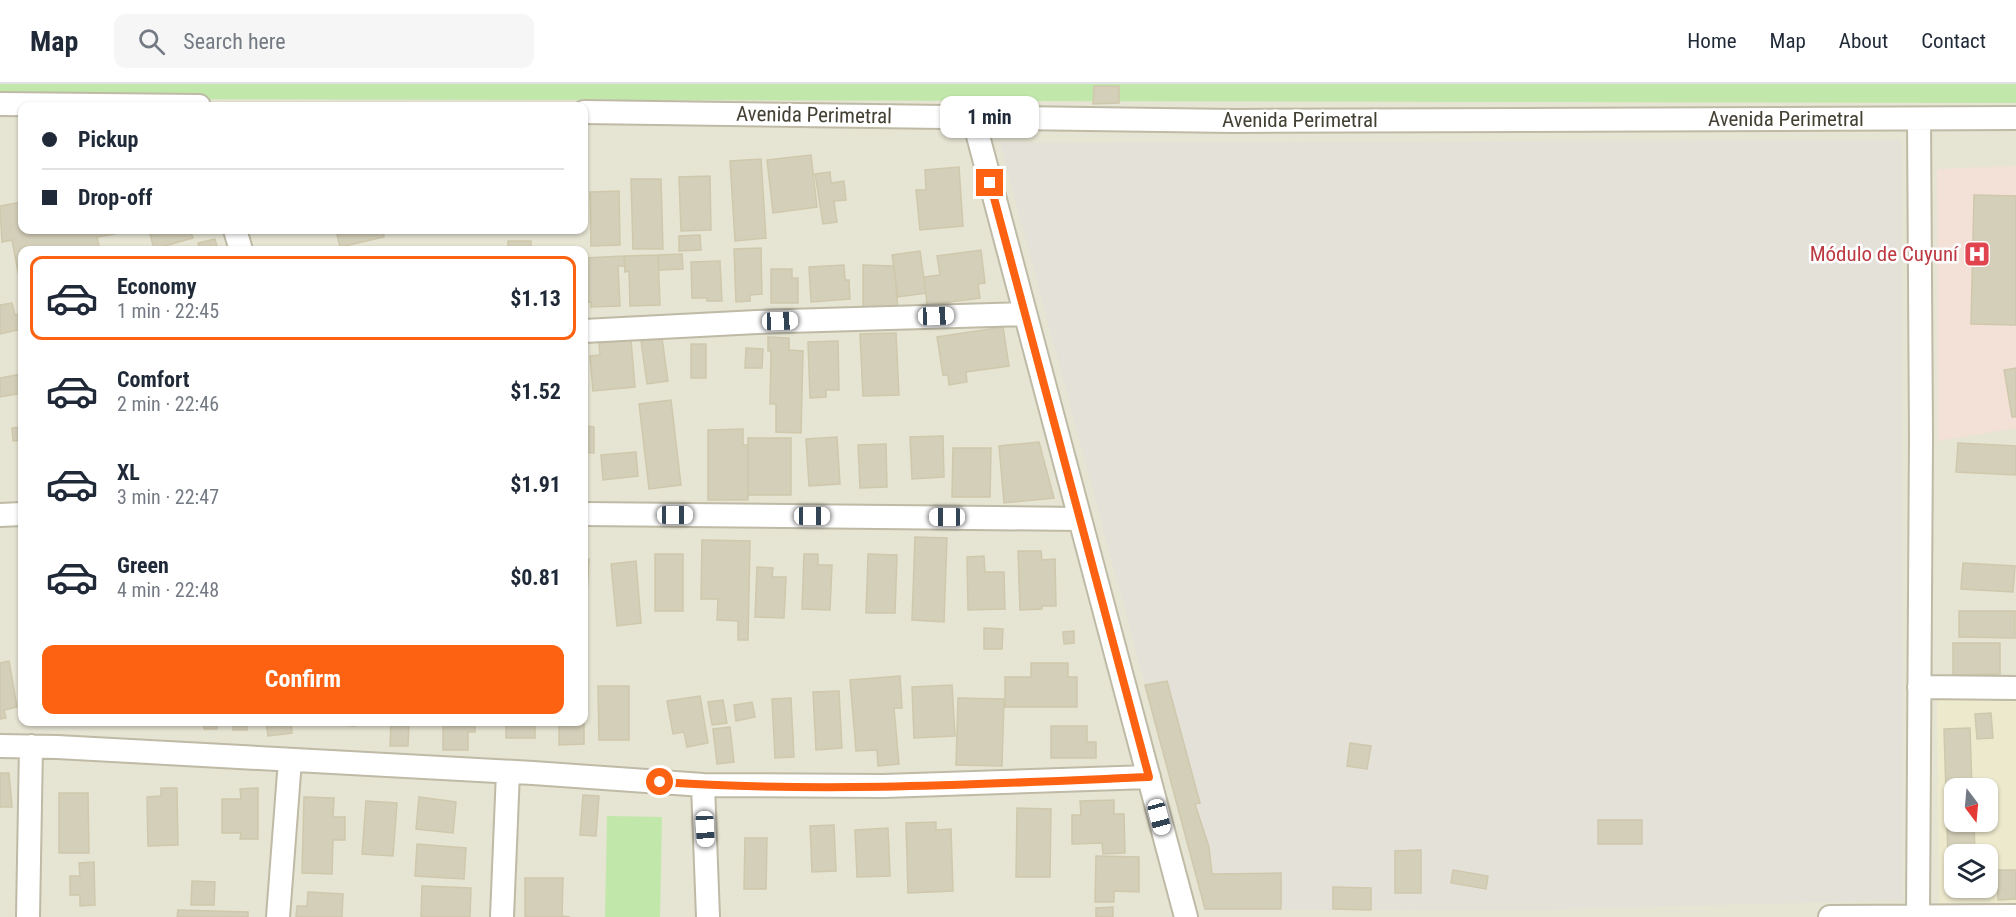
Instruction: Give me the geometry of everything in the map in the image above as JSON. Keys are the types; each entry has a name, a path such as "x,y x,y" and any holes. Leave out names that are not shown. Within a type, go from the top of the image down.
{"street":[{"path":"0,104 18,104"},
{"name":"Avenida Perimetral","path":"588,112 1233,121 2016,118"},
{"path":"973,117 1186,917"},
{"path":"1918,916 1921,426 1919,119"},
{"path":"588,331 758,322 1025,314"},
{"path":"588,514 1080,519"},
{"path":"1919,687 2016,688"},
{"path":"0,746 508,772 703,785 884,786 1149,777"},
{"path":"28,917 31,747"},
{"path":"278,917 290,760"},
{"path":"502,917 508,772"},
{"path":"703,785 708,917"},
{"path":"1830,917 2016,916"}],"shaded area":[{"path":"0,84 2016,84 2016,917 0,917"},
{"path":"1902,140 1903,900 1538,910 1205,909 1000,143"},
{"name":"Módulo de Cuyuní","path":"2016,166 2016,428 1938,441 1937,169"},
{"path":"1937,698 2016,699 2016,903 1939,903"}],"green space":[{"path":"0,84 2016,84 2016,103 128,99 0,96"},
{"path":"607,816 662,817 660,917 605,917"}],"building":[{"path":"1094,86 1119,86 1119,103 1093,104"},
{"path":"811,155 817,207 773,213 767,160"},
{"path":"761,159 766,238 735,241 730,161"},
{"path":"959,167 963,226 920,230 916,190 926,190 925,170"},
{"path":"830,172 831,183 844,181 846,200 834,201 837,222 823,224 815,174"},
{"path":"710,176 711,230 681,231 679,177"},
{"path":"631,179 661,179 663,249 633,249"},
{"path":"619,191 620,245 591,246 590,192"},
{"path":"1974,195 2016,196 2016,325 1971,324"},
{"path":"18,203 18,234 115,234 97,237 99,246 18,246 18,272 12,240 2,242 0,206"},
{"path":"150,234 192,234 193,238 165,246 153,246"},
{"path":"337,234 384,234 384,237 340,246"},
{"path":"700,235 701,250 679,251 679,236"},
{"path":"215,239 217,246 199,246 198,243"},
{"path":"508,241 531,241 531,246 508,246"},
{"path":"761,248 762,294 750,295 750,301 736,302 734,249"},
{"path":"981,250 985,283 978,284 980,298 927,305 924,277 940,275 937,256"},
{"path":"920,251 926,293 898,297 892,255"},
{"path":"682,254 683,269 659,270 658,255"},
{"path":"658,255 660,305 630,306 629,271 625,272 624,256"},
{"path":"624,256 625,266 618,266 620,306 591,307 591,302 588,302 588,258"},
{"path":"720,261 722,301 692,298 691,262"},
{"path":"844,265 845,280 849,280 850,299 811,302 809,267"},
{"path":"863,265 894,266 898,309 863,309"},
{"path":"771,269 792,269 792,278 798,278 798,303 771,303"},
{"path":"12,303 15,315 18,314 18,330 0,334 0,305"},
{"path":"1003,327 1009,366 966,372 967,382 949,385 948,375 943,375 937,337"},
{"path":"896,333 899,395 863,396 860,334"},
{"path":"768,337 789,338 789,350 803,351 801,433 776,432 776,404 770,404 771,351 768,351"},
{"path":"662,338 668,381 647,384 641,341"},
{"path":"631,340 635,387 593,391 590,356 600,355 599,343"},
{"path":"838,341 839,390 826,390 826,397 810,398 808,342"},
{"path":"691,344 706,344 706,378 691,378"},
{"path":"746,348 763,349 762,368 745,368"},
{"path":"2016,368 2016,417 2012,417 2004,370"},
{"path":"18,375 18,394 0,397 0,378"},
{"path":"671,400 681,485 649,489 639,404"},
{"path":"588,426 594,427 594,453 588,452"},
{"path":"18,427 18,440 13,441 12,428"},
{"path":"743,429 743,445 748,445 748,500 708,500 708,430"},
{"path":"943,436 944,477 912,479 910,437"},
{"path":"837,437 840,484 809,486 806,439"},
{"path":"748,438 791,438 791,495 748,495"},
{"path":"1039,442 1054,498 1004,503 999,446"},
{"path":"1958,443 2016,446 2016,475 1956,472"},
{"path":"886,444 887,487 860,488 858,445"},
{"path":"953,448 991,448 990,497 952,497"},
{"path":"636,452 638,476 603,480 601,455"},
{"path":"915,537 947,538 944,622 912,620"},
{"path":"702,540 750,541 748,640 738,640 738,621 717,620 718,599 701,599"},
{"path":"1018,551 1041,551 1042,560 1055,559 1056,606 1020,610"},
{"path":"655,554 683,554 683,611 655,611"},
{"path":"804,554 818,554 818,565 832,565 830,610 802,609"},
{"path":"868,554 897,555 895,613 866,613"},
{"path":"984,556 985,572 1004,572 1005,609 968,610 967,557"},
{"path":"636,561 641,623 617,626 611,564"},
{"path":"1963,563 2015,566 2013,592 1961,589"},
{"path":"757,567 773,568 772,577 786,577 784,618 755,617"},
{"path":"1959,611 2015,611 2015,638 1959,637"},
{"path":"984,628 1003,629 1002,649 984,649"},
{"path":"1074,631 1074,643 1064,644 1063,632"},
{"path":"1953,643 2000,643 2000,674 1953,675"},
{"path":"9,661 17,707 4,710 6,718 0,719 0,663"},
{"path":"1031,663 1068,663 1068,677 1077,677 1077,707 1005,707 1005,677 1031,677"},
{"path":"900,676 902,708 894,708 899,764 878,766 877,750 856,751 850,680"},
{"path":"1167,681 1200,803 1195,804 1209,847 1212,874 1281,873 1281,909 1205,909 1145,685"},
{"path":"952,685 955,736 914,738 912,687"},
{"path":"598,686 629,686 629,740 599,740"},
{"path":"839,691 842,748 816,750 813,692"},
{"path":"700,696 708,743 687,747 684,732 673,734 667,701"},
{"path":"791,698 794,757 775,758 772,699"},
{"path":"958,698 1004,699 1002,766 956,765"},
{"path":"723,700 727,723 712,725 708,702"},
{"path":"752,702 755,717 736,721 734,705"},
{"path":"1991,713 1993,738 1977,739 1975,714"},
{"path":"204,726 217,726 217,729 204,729"},
{"path":"233,726 247,726 247,730 233,730"},
{"path":"267,726 291,726 292,733 268,736"},
{"path":"391,726 409,726 408,746 390,746"},
{"path":"443,726 475,726 475,732 468,732 468,750 443,750"},
{"path":"506,726 535,726 535,738 506,738"},
{"path":"559,726 584,726 584,744 559,745"},
{"path":"1051,726 1087,726 1087,742 1096,742 1096,758 1051,758"},
{"path":"730,727 734,762 717,764 713,729"},
{"path":"1970,728 1972,778 1946,778 1944,729"},
{"path":"1350,743 1371,746 1367,769 1347,766"},
{"path":"0,773 9,773 12,807 0,807"},
{"path":"161,788 177,788 178,845 148,846 147,797 161,796"},
{"path":"258,788 258,839 240,839 241,833 222,833 222,799 241,799 240,789"},
{"path":"59,793 88,793 89,853 59,853"},
{"path":"583,795 599,796 596,836 580,835"},
{"path":"304,797 334,798 333,817 345,817 345,840 333,840 332,874 302,873"},
{"path":"419,797 456,802 453,833 416,829"},
{"path":"1114,800 1114,814 1124,814 1125,853 1103,854 1102,843 1072,844 1072,815 1081,815 1080,801"},
{"path":"366,801 397,803 393,856 362,854"},
{"path":"1017,808 1051,809 1050,877 1016,877"},
{"path":"1598,820 1642,820 1642,844 1598,844"},
{"path":"936,822 936,830 951,829 953,891 908,893 906,823"},
{"path":"834,825 836,871 812,872 810,826"},
{"path":"888,828 890,876 857,877 855,830"},
{"path":"1947,832 1974,832 1975,844 1948,844"},
{"path":"745,838 767,838 766,889 744,889"},
{"path":"417,844 466,848 464,879 415,876"},
{"path":"1421,850 1421,893 1395,893 1395,851"},
{"path":"1096,856 1139,857 1139,892 1114,891 1114,902 1095,902"},
{"path":"94,862 95,905 80,906 80,895 70,895 70,876 80,876 79,863"},
{"path":"1453,870 1488,876 1486,889 1451,883"},
{"path":"1998,870 2016,870 2016,899 1998,900"},
{"path":"525,878 563,878 562,916 570,917 525,917"},
{"path":"192,881 215,882 214,905 191,905"},
{"path":"422,886 471,888 470,917 421,917"},
{"path":"1333,887 1371,888 1371,910 1333,909"},
{"path":"308,892 343,894 342,917 296,917 297,906 307,906"},
{"path":"1113,907 1113,917 1096,917 1096,908"},
{"path":"178,910 248,912 248,917 177,917"}],"place":[{"name":"Módulo de Cuyuní","path":"1977,254"}],"route":[{"path":"660,782 782,787 884,786 1149,777 990,183"}]}
